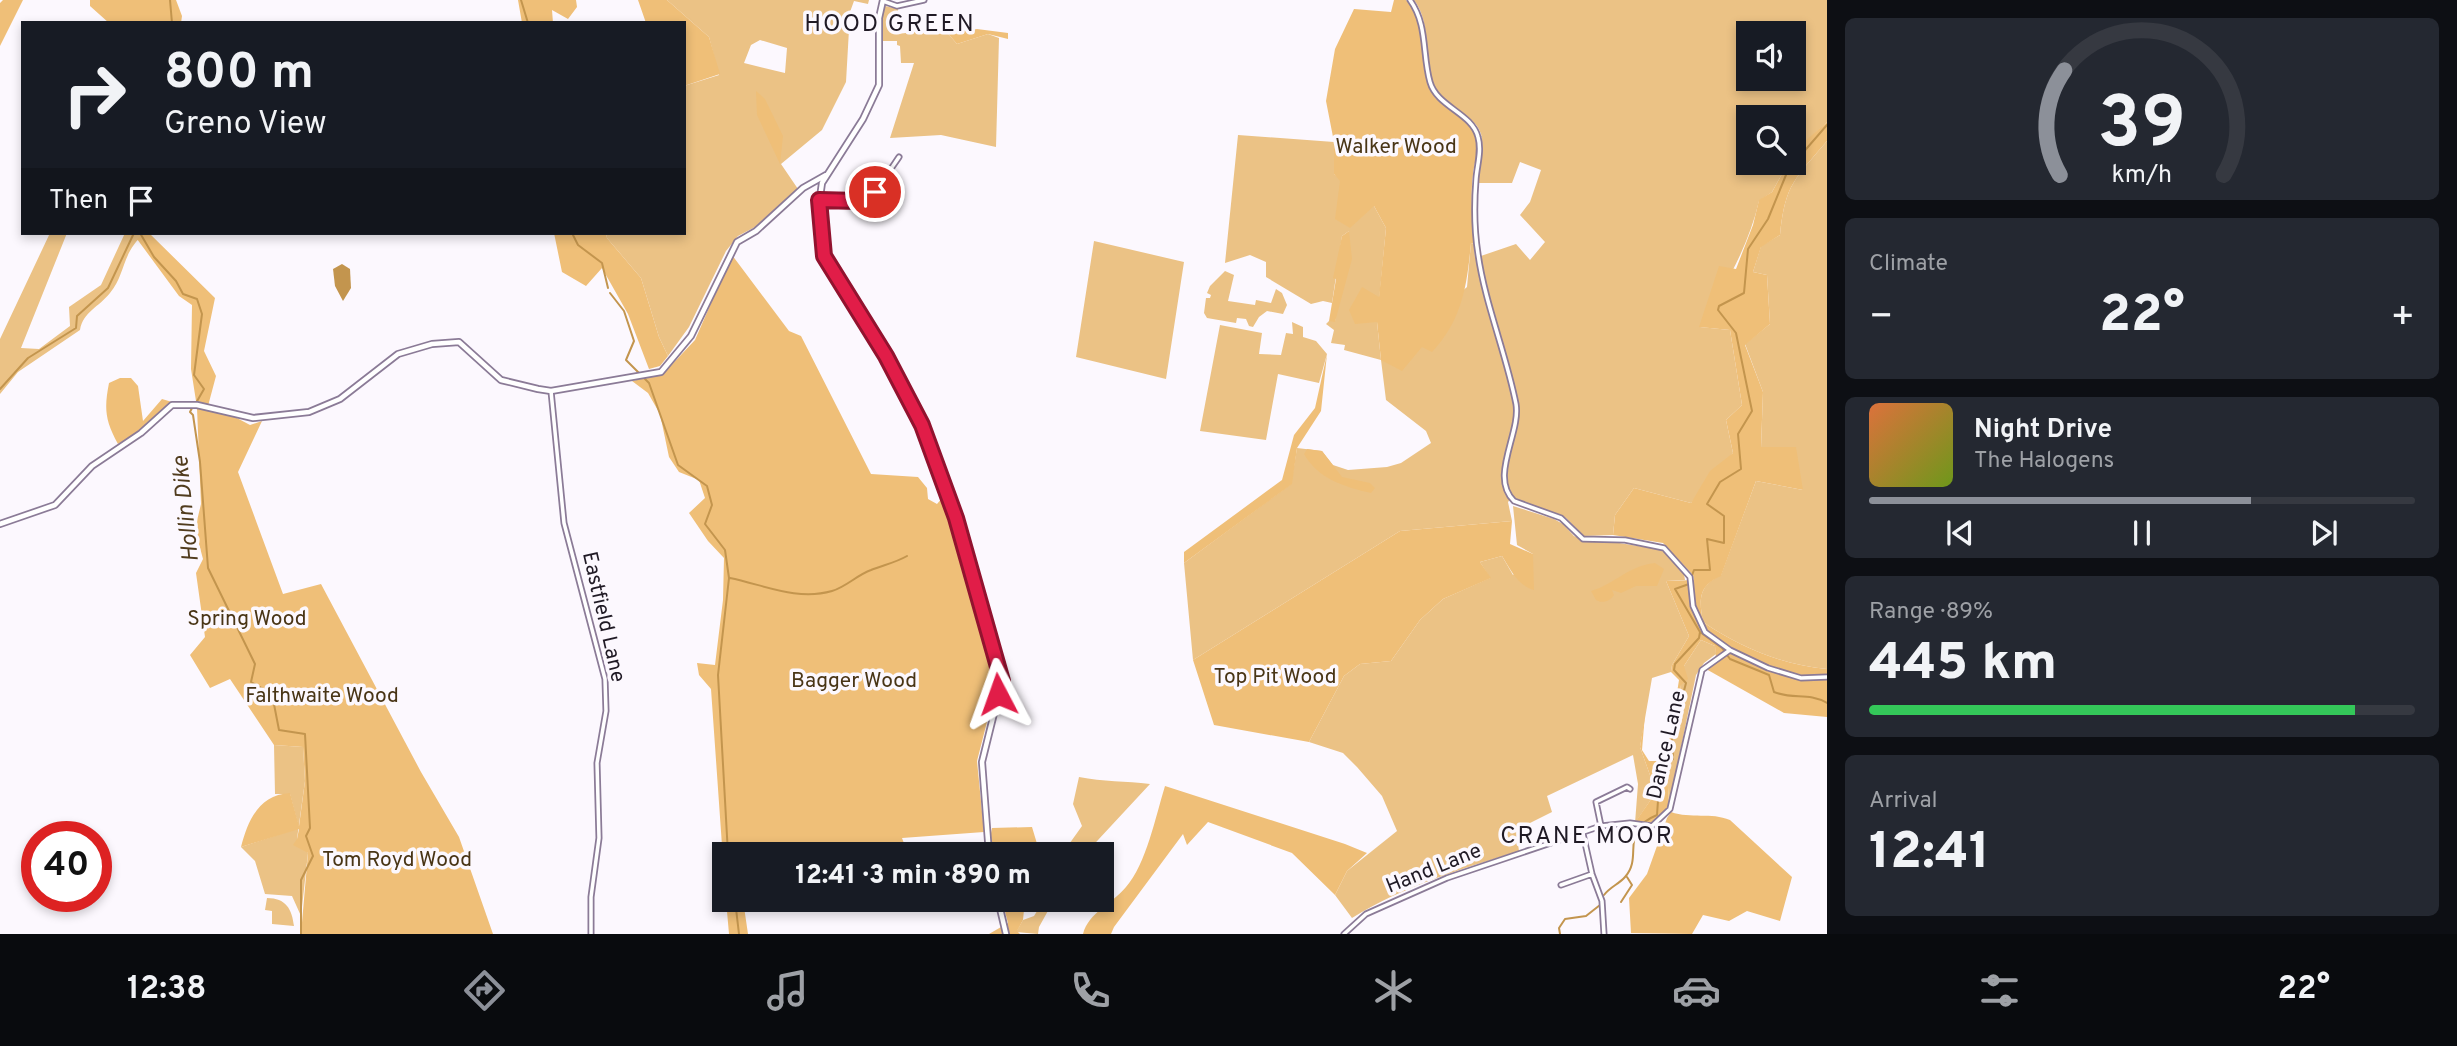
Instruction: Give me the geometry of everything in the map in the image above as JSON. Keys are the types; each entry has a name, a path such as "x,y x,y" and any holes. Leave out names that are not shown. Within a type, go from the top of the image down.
{"street":[{"path":"924,0 897,6 883,0 879,18 879,85 863,119 826,175 819,200 824,256 886,356 922,425 956,518 1002,681 982,762 988,842"},
{"path":"1410,0 1423,29 1427,69 1433,90 1444,103 1471,124 1478,135 1480,150 1475,224 1478,256 1517,408 1506,475 1509,496 1514,501 1561,518 1583,539 1625,540 1664,548 1690,578 1698,622 1705,632 1729,651 1768,668 1801,678 1827,677"},
{"path":"819,200 865,199 878,188 900,157"},
{"path":"0,524 55,505 100,459 141,433 172,404 194,404 253,418 309,412 340,400 398,354 432,344 459,342 501,380 551,391 661,372 687,343 737,242 755,231 803,188 826,175"},
{"name":"Eastfield Lane","path":"551,391 564,523 605,679 606,710 597,763 599,838 591,934"},
{"name":"Dance Lane","path":"1583,834 1601,826 1652,826 1670,809 1700,674 1704,667 1729,651"},
{"path":"1601,826 1596,802 1628,787 1630,789"},
{"path":"1583,834 1592,874 1602,901 1604,934"},
{"name":"Hand Lane","path":"1344,934 1366,914 1447,878 1583,834"},
{"path":"1561,885 1592,874"},
{"path":"1001,912 1006,934"}],"shaded area":[{"path":"667,0 869,0 868,4 854,1 850,12 846,82 822,130 781,164 798,189 755,227 738,236 726,251 689,327 668,356 659,337 641,278 606,235 686,235 686,85 719,75 709,37","holes":["760,40 787,48 785,73 744,63 751,45"]},
{"path":"1414,0 1827,0 1827,122 1806,142 1806,105 1736,105 1736,175 1781,175 1772,192 1759,201 1742,251 1700,327 1730,330 1742,405 1726,420 1733,453 1691,503 1634,488 1615,515 1613,535 1584,536 1566,518 1516,500 1513,496 1508,502 1512,521 1400,531 1193,660 1184,563 1291,484 1297,448 1322,451 1333,465 1348,470 1387,467 1401,463 1431,443 1426,431 1386,400 1381,360 1467,287 1471,243 1474,244 1475,258 1516,244 1530,260 1545,242 1520,215 1530,202 1541,170 1520,162 1512,183 1478,183 1481,134 1473,121 1440,96 1436,89 1429,67 1426,32 1420,10"},
{"path":"885,6 898,9 897,34 923,31 950,23 945,30 957,44 988,34 999,38 996,147 941,135 890,138 914,63 901,63 897,41 882,41"},
{"path":"1238,135 1334,142 1334,174 1374,206 1386,228 1377,322 1381,360 1344,350 1345,345 1331,343 1334,330 1326,324 1335,321 1349,231 1342,236 1332,303 1323,301 1311,304 1266,277 1266,262 1250,255 1225,263"},
{"path":"1827,141 1827,669 1778,659 1732,639 1703,622 1701,607 1704,589 1721,575 1756,481 1803,490 1761,448 1763,392 1745,344 1770,324 1767,275 1753,272 1761,246 1780,235 1789,193 1799,175 1806,175 1807,165"},
{"path":"49,235 66,235 21,348 39,349 70,326 69,307 101,285 124,235 143,235 132,248 115,286 88,314 80,330 18,372 0,394 0,339"},
{"path":"1094,241 1184,262 1166,379 1076,357"},
{"path":"342,264 350,269 351,288 343,301 335,286 333,269"},
{"path":"1225,271 1234,275 1228,301 1255,305 1256,300 1271,303 1276,289 1282,293 1287,305 1283,314 1267,311 1253,327 1249,326 1246,319 1237,318 1236,323 1207,318 1204,313 1206,298 1211,295 1207,293 1210,286"},
{"path":"1292,322 1303,327 1303,337 1316,341 1327,354 1319,383 1278,374 1266,440 1200,431 1220,325 1262,333 1259,354 1281,355 1286,333 1293,334"},
{"path":"1513,506 1554,519 1574,536 1588,542 1613,542 1663,550 1684,574 1685,580 1666,581 1689,636 1672,665 1671,672 1652,678 1640,747 1656,792 1635,823 1638,784 1633,755 1547,796 1552,812 1516,830 1519,851 1412,887 1352,918 1335,895 1347,871 1397,831 1382,796 1357,767 1343,753 1309,742 1344,676 1360,664 1391,661 1420,620 1443,599 1490,578 1480,562 1502,556 1513,575 1533,554 1517,545"},
{"path":"1701,640 1715,646 1716,654 1704,663 1696,675 1669,805 1667,770 1684,666"},
{"path":"274,745 303,747 305,781 299,827 290,794 275,794"},
{"path":"1079,777 1150,784 1096,842 1071,842 1082,826 1073,804"},
{"path":"298,828 297,839 308,853 301,916 292,896 265,894 255,861 241,847"},
{"path":"267,898 279,900 287,906 294,926 272,924 272,911 265,910"},
{"path":"1036,912 1047,912 1038,934 1016,932 1023,920 1034,916"}],"green space":[{"path":"3,0 23,0 0,46 0,3"},
{"path":"90,0 176,0 182,16 181,21 107,21 90,6"},
{"path":"518,0 576,0 577,7 568,19 552,10 553,21 522,21"},
{"path":"638,0 667,0 709,37 720,74 686,85 686,21 645,21"},
{"name":"Walker Wood","path":"1394,0 1406,0 1418,19 1426,76 1433,95 1467,123 1476,137 1477,146 1472,192 1474,244 1471,243 1461,302 1450,328 1432,352 1422,347 1402,371 1381,360 1377,322 1355,324 1349,310 1362,287 1379,297 1386,228 1374,206 1350,228 1335,219 1340,181 1334,174 1334,142 1326,101 1335,49 1354,9 1391,12"},
{"path":"950,23 954,31 958,31 962,25 966,31 977,29 1008,33 1008,39 988,34 957,44 945,30"},
{"path":"756,91 765,99 783,136 780,164 757,115"},
{"path":"1827,122 1827,141 1806,166 1806,140"},
{"path":"1781,175 1798,175 1785,204 1780,235 1761,247 1753,272 1767,275 1770,324 1745,345 1763,392 1761,447 1796,447 1803,490 1756,481 1721,576 1704,589 1701,607 1703,622 1732,639 1778,659 1827,669 1827,717 1784,713 1706,669 1716,660 1715,646 1701,640 1684,666 1688,679 1681,685 1667,770 1669,805 1663,815 1650,823 1636,821 1656,792 1640,747 1645,714 1642,750 1649,761 1666,761 1679,680 1671,672 1672,665 1689,636 1666,581 1694,580 1693,575 1663,543 1613,535 1615,515 1634,488 1691,503 1710,471 1733,453 1726,420 1742,405 1730,330 1699,327 1719,266 1736,269 1753,225 1759,200 1772,192"},
{"path":"1349,231 1352,259 1335,322 1329,321 1336,279 1333,278 1342,236"},
{"path":"142,235 151,235 215,298 204,351 216,376 208,406 196,401 191,369 192,305 179,296 137,239"},
{"path":"554,235 606,235 641,278 659,337 668,356 660,366 649,369 628,314 602,268 586,286 562,272"},
{"name":"Bagger Wood","path":"732,255 789,331 801,336 871,474 918,477 927,488 928,499 937,504 943,497 953,519 998,679 977,761 984,832 902,838 904,842 722,842 711,689 699,675 697,663 715,665 723,600 724,558 708,541 689,513 705,498 699,480 679,472 669,457 660,414 648,393 632,381 663,374 695,340"},
{"path":"1327,354 1321,411 1297,448 1292,484 1184,563 1184,552 1282,480 1294,435 1315,408"},
{"path":"120,378 131,378 138,386 143,421 162,399 172,402 140,431 118,444 108,421 106,400 109,383"},
{"path":"197,408 235,417 250,425 262,421 238,472 283,594 321,584 421,772 459,837 493,934 301,934 308,853 293,845 299,829 241,847 251,819 270,798 290,793 299,826 305,781 303,747 274,745 230,679 210,688 190,655 205,637 196,573 203,559 195,529 201,504"},
{"path":"1307,449 1322,451 1342,477 1370,483 1375,488 1371,493 1324,476 1304,454"},
{"name":"Top Pit Wood","path":"1512,521 1510,544 1533,554 1534,590 1519,581 1502,556 1480,562 1491,578 1443,599 1420,620 1391,661 1360,664 1344,676 1309,742 1214,725 1193,660 1400,531"},
{"path":"1655,563 1664,569 1657,586 1636,586 1621,593 1612,590 1614,595 1604,602 1596,600 1591,591 1629,571"},
{"path":"1165,786 1367,853 1347,871 1335,895 1292,853 1208,822 1187,845 1183,834 1111,934 1083,934 1090,920 1099,912 1114,912 1114,898 1133,878 1150,839"},
{"path":"1671,812 1730,820 1792,877 1780,921 1747,911 1729,921 1703,915 1692,934 1631,933 1629,898 1647,874"},
{"path":"1032,827 1036,842 989,842 992,828"},
{"path":"727,912 745,912 748,934 729,934"},
{"path":"1005,912 1024,912 1017,931 1020,934 989,934 1008,923"}],"waterway":[{"path":"170,0 172,21"},
{"path":"521,0 527,21"},
{"path":"1691,578 1694,570 1710,570 1707,539 1724,543 1724,516 1707,504 1720,482 1741,469 1738,434 1752,411 1736,333 1718,310 1719,306 1744,293 1748,249 1768,219 1788,170 1827,125"},
{"path":"0,389 28,358 76,328 77,316 108,288 133,235"},
{"name":"Hollin Dike","path":"141,235 154,257 176,281 183,294 197,299 202,314 194,375 204,389 196,403"},
{"path":"573,235 578,245 602,263 608,288"},
{"path":"610,293 624,311 634,341 626,360 649,383 678,465 707,486 712,505 705,524 725,550 729,578 718,675 727,842"},
{"name":"Hollin Dike","path":"192,408 190,412 193,415 200,462 208,568 255,664 251,682 272,694 279,730 305,734 310,828 306,836 313,856 301,880 301,934"},
{"path":"730,578 781,591 819,594 837,589 866,572 907,556"},
{"path":"1604,895 1623,879 1630,869 1638,828 1657,815 1660,772 1673,759 1672,737 1686,683 1674,670 1675,664 1699,638 1700,632 1675,589 1689,584"},
{"path":"1700,632 1722,648 1730,659 1769,675 1774,692 1814,698 1827,703"},
{"path":"1621,902 1632,885 1627,877"},
{"path":"1560,934 1559,928 1565,919 1586,916 1600,905"},
{"path":"736,912 739,934"}],"district":[{"name":"HOOD GREEN","path":"890,25"},
{"name":"CRANE MOOR","path":"1587,837"}],"route":[{"path":"875,192 858,201 819,200 821,247 840,285 886,356 922,425 964,545 1002,681 998,694"}],"park label":[{"name":"Spring Wood","path":"247,619"},
{"name":"Falthwaite Wood","path":"322,696"},
{"name":"Tom Royd Wood","path":"397,860"}]}
